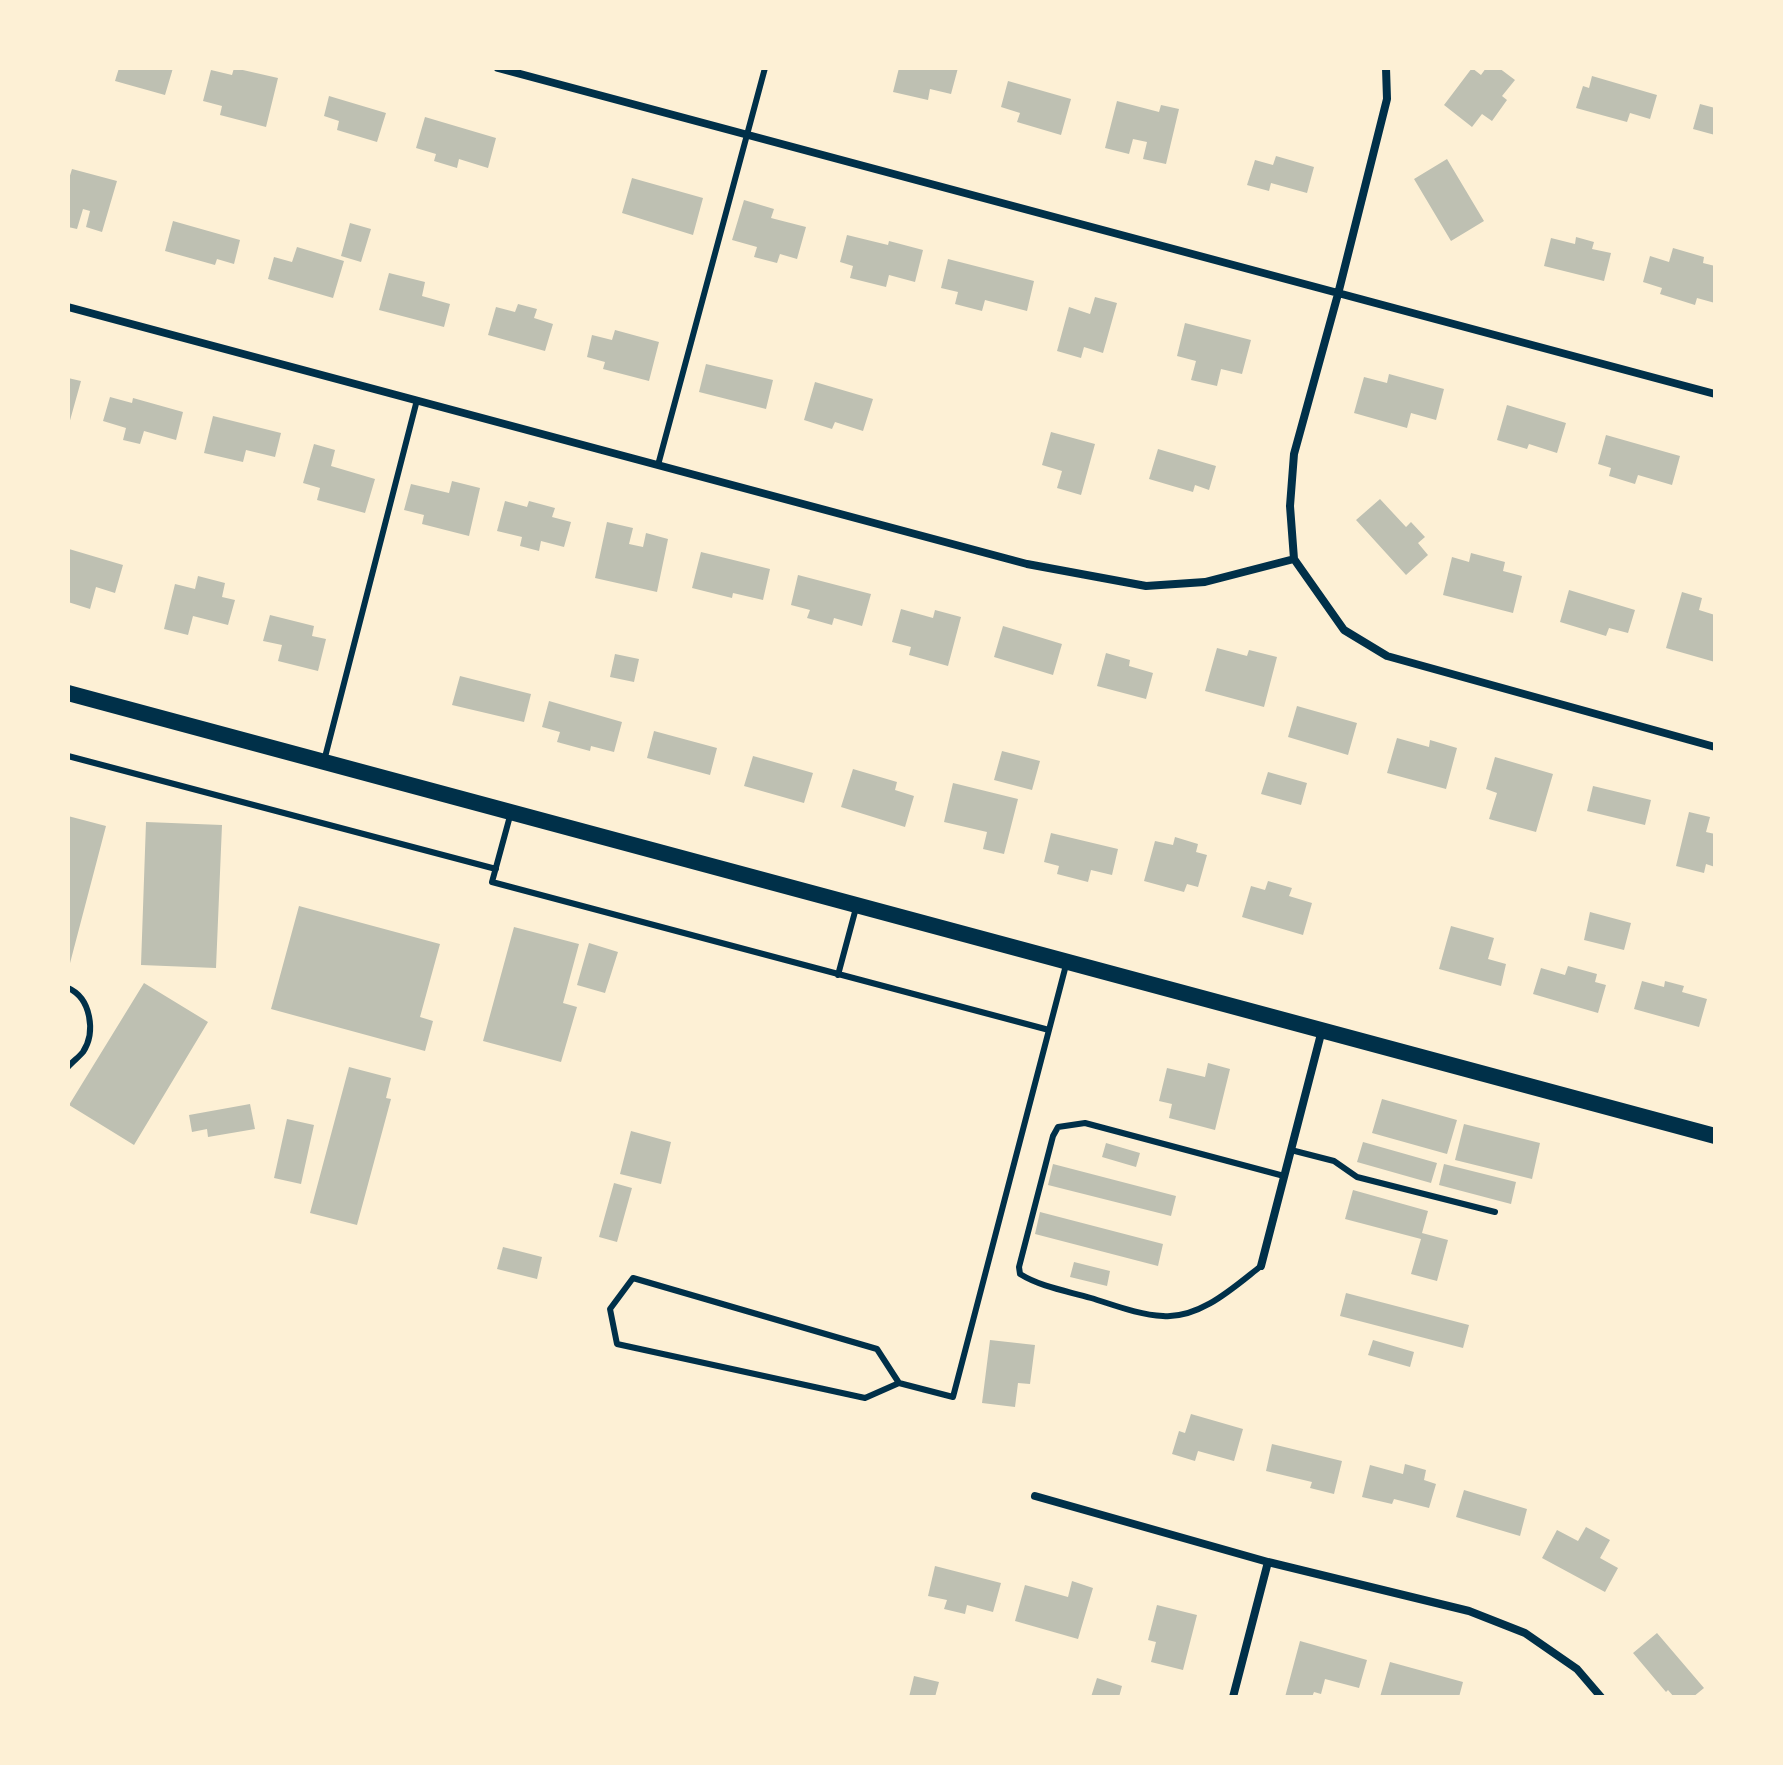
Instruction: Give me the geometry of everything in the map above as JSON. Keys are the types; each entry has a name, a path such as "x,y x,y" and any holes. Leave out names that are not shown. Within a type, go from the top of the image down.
{"main road":[{"path":"68,693 1715,1136"}],"street":[{"path":"498,68 1715,394"},
{"path":"1386,68 1387,99 1294,454 1290,506 1294,559 1344,630 1387,656 1715,747"},
{"path":"68,307 1027,564 1146,586 1205,582 1294,559"},
{"path":"1261,1266 1323,1030"},
{"path":"1035,1496 1268,1562 1469,1611 1525,1633 1577,1669 1601,1697"},
{"path":"1233,1697 1268,1562"}],"lane":[{"path":"658,465 765,68"},
{"path":"323,762 417,400"},
{"path":"68,756 496,869"},
{"path":"511,812 492,882 1049,1030"},
{"path":"838,975 857,905"},
{"path":"899,1383 877,1349 633,1278 610,1309 617,1344 865,1398 899,1383 953,1397 1067,961"},
{"path":"68,988 77,992 88,1007 90,1033 83,1053 68,1067"},
{"path":"1261,1266 1225,1295 1185,1314 1166,1317 1039,1283 1020,1274 1019,1267 1053,1136 1058,1127 1085,1123 1284,1176"},
{"path":"1291,1150 1334,1161 1357,1177 1495,1212"}],"building":[{"path":"119,68 173,68 165,95 115,81"},
{"path":"234,68 278,78 266,127 220,115 222,106 203,101 211,70 232,75"},
{"path":"899,68 958,68 951,94 930,89 928,100 893,92"},
{"path":"1472,68 1481,75 1486,68 1499,68 1515,80 1502,96 1507,100 1492,121 1482,114 1472,127 1444,105"},
{"path":"1592,76 1657,95 1650,119 1630,113 1627,122 1576,108 1583,86 1589,88"},
{"path":"1008,81 1071,99 1061,135 1017,122 1020,113 1001,107"},
{"path":"329,96 386,113 377,142 337,130 339,121 324,116"},
{"path":"1117,101 1159,112 1161,105 1179,109 1166,164 1143,159 1147,142 1133,139 1129,154 1105,148"},
{"path":"1700,104 1715,108 1715,135 1693,129"},
{"path":"425,117 496,138 488,168 459,159 457,168 434,161 436,154 416,148"},
{"path":"1276,156 1314,167 1307,193 1271,183 1269,191 1247,185 1255,160 1273,165"},
{"path":"1447,159 1484,221 1451,241 1414,179"},
{"path":"72,169 117,181 102,232 86,227 90,211 83,209 77,229 68,227 68,182"},
{"path":"632,178 703,198 693,235 622,213"},
{"path":"744,200 774,209 771,218 806,227 797,259 780,254 777,263 754,257 757,247 732,240"},
{"path":"173,221 240,240 234,264 217,259 215,265 165,251"},
{"path":"350,223 371,229 361,262 341,256"},
{"path":"847,235 923,250 915,282 889,275 886,287 850,278 853,266 840,262"},
{"path":"1576,237 1594,242 1592,249 1611,253 1604,281 1544,266 1551,238 1575,244"},
{"path":"297,247 344,261 333,298 268,279 274,257 292,262"},
{"path":"1673,248 1704,257 1703,263 1715,266 1715,303 1697,298 1695,305 1660,294 1662,288 1643,282 1650,256 1669,262"},
{"path":"948,259 1034,281 1027,311 985,300 982,311 955,304 958,292 941,288"},
{"path":"389,273 425,282 422,296 450,304 444,327 379,310"},
{"path":"1095,297 1117,303 1103,353 1084,347 1081,358 1057,351 1069,307 1090,314"},
{"path":"518,304 537,309 534,318 553,324 545,351 488,335 496,307 515,312"},
{"path":"1185,323 1251,340 1242,374 1221,369 1217,386 1191,380 1196,361 1177,356"},
{"path":"615,330 659,342 649,381 603,369 605,362 587,357 592,335 612,340"},
{"path":"706,364 773,380 766,409 699,392"},
{"path":"1389,374 1444,389 1436,420 1411,413 1407,428 1354,413 1364,377 1387,383"},
{"path":"68,378 81,381 69,424 68,424"},
{"path":"815,382 873,399 863,431 835,422 832,429 804,420"},
{"path":"110,397 132,403 133,398 183,412 176,440 144,431 140,444 123,440 126,428 103,421"},
{"path":"1507,405 1566,423 1557,453 1529,444 1527,449 1497,440"},
{"path":"213,416 281,433 275,457 246,450 243,462 204,453"},
{"path":"1051,432 1095,444 1081,495 1057,488 1062,471 1042,465"},
{"path":"1606,435 1680,456 1672,485 1638,475 1635,484 1609,476 1611,468 1598,464"},
{"path":"314,444 335,450 331,466 375,479 365,513 317,500 320,488 303,483"},
{"path":"1158,449 1216,466 1209,490 1195,485 1193,492 1149,479"},
{"path":"452,481 480,488 469,536 422,524 424,515 404,510 411,484 449,493"},
{"path":"1380,499 1406,527 1411,522 1425,537 1418,543 1428,555 1406,575 1356,520"},
{"path":"505,501 527,507 529,501 555,508 552,517 571,522 564,547 541,541 539,551 520,546 522,537 497,531"},
{"path":"607,522 633,528 629,544 643,547 646,533 668,539 657,592 595,578"},
{"path":"69,549 123,565 115,593 96,587 90,609 68,602"},
{"path":"701,552 770,569 763,600 733,593 732,598 692,588"},
{"path":"1471,553 1505,562 1503,571 1522,576 1513,613 1443,595 1452,557 1469,562"},
{"path":"798,575 871,594 862,626 834,618 832,625 807,618 810,610 791,605"},
{"path":"198,576 225,583 222,597 235,600 228,625 193,616 188,635 164,629 175,584 195,589"},
{"path":"1569,590 1635,610 1628,633 1609,628 1606,636 1560,622"},
{"path":"1682,592 1702,598 1699,610 1715,615 1715,662 1666,648"},
{"path":"901,609 933,618 935,610 961,617 948,666 909,655 911,647 892,642"},
{"path":"270,615 314,626 312,636 326,639 318,671 278,661 282,645 263,641"},
{"path":"1003,626 1062,644 1053,675 994,657"},
{"path":"1217,648 1247,656 1249,650 1277,657 1264,707 1205,691"},
{"path":"1106,653 1130,660 1129,666 1153,673 1146,699 1097,686"},
{"path":"615,654 639,659 634,682 610,677"},
{"path":"460,676 531,694 524,722 452,705"},
{"path":"549,701 622,722 614,752 591,746 590,751 557,742 560,732 542,727"},
{"path":"1297,706 1357,723 1348,755 1288,737"},
{"path":"654,731 717,748 710,775 647,758"},
{"path":"1397,738 1429,747 1430,740 1457,748 1446,789 1387,773"},
{"path":"1002,751 1040,761 1032,790 994,780"},
{"path":"753,756 813,773 804,803 744,786"},
{"path":"1495,757 1553,774 1536,832 1489,819 1497,793 1486,789"},
{"path":"853,769 897,782 895,790 914,796 905,827 841,807"},
{"path":"1268,772 1307,783 1301,805 1261,794"},
{"path":"953,783 1018,799 1004,854 983,849 987,832 944,822"},
{"path":"1593,786 1651,800 1645,825 1587,811"},
{"path":"1689,812 1710,817 1706,832 1715,834 1715,867 1706,864 1704,873 1676,866"},
{"path":"68,816 106,826 69,967 68,967"},
{"path":"146,822 222,825 216,968 141,965"},
{"path":"1051,833 1118,849 1112,875 1091,870 1088,882 1057,874 1059,866 1044,862"},
{"path":"1175,837 1198,844 1196,852 1207,855 1198,887 1187,884 1184,892 1144,881 1155,841 1173,845"},
{"path":"1268,881 1292,888 1289,896 1312,903 1303,935 1242,917 1251,886 1265,890"},
{"path":"299,906 440,944 420,1017 433,1021 425,1051 271,1009"},
{"path":"1590,912 1631,923 1624,950 1584,940"},
{"path":"1451,926 1494,938 1488,959 1506,964 1501,986 1439,969"},
{"path":"514,927 579,944 563,1003 577,1007 561,1062 483,1041"},
{"path":"589,943 618,952 605,993 577,985"},
{"path":"1568,966 1597,974 1595,982 1606,985 1598,1013 1533,994 1541,968 1565,975"},
{"path":"1642,981 1664,987 1665,981 1684,986 1682,992 1707,999 1699,1027 1634,1009"},
{"path":"144,983 208,1022 134,1145 69,1105"},
{"path":"1208,1063 1230,1069 1215,1130 1169,1118 1172,1104 1159,1101 1167,1068 1205,1077"},
{"path":"349,1067 391,1078 386,1098 391,1099 357,1225 310,1213"},
{"path":"1382,1099 1457,1120 1447,1154 1372,1133"},
{"path":"250,1104 255,1129 208,1137 207,1129 192,1132 189,1115"},
{"path":"287,1119 314,1125 301,1184 274,1178"},
{"path":"1464,1124 1540,1143 1532,1179 1455,1160"},
{"path":"631,1131 671,1142 661,1184 620,1174"},
{"path":"1363,1142 1437,1163 1431,1183 1357,1162"},
{"path":"1106,1143 1140,1153 1136,1167 1102,1157"},
{"path":"1053,1164 1176,1196 1171,1216 1048,1185"},
{"path":"1444,1164 1516,1182 1511,1204 1439,1185"},
{"path":"614,1183 632,1188 617,1242 599,1237"},
{"path":"1353,1190 1428,1211 1422,1233 1448,1240 1437,1281 1411,1274 1421,1239 1345,1219"},
{"path":"1040,1212 1163,1244 1158,1266 1035,1234"},
{"path":"503,1247 542,1257 537,1279 497,1269"},
{"path":"1074,1262 1110,1271 1107,1286 1070,1277"},
{"path":"1346,1293 1469,1325 1463,1348 1340,1316"},
{"path":"990,1340 1035,1345 1030,1384 1018,1383 1015,1407 982,1403"},
{"path":"1373,1340 1414,1352 1410,1367 1368,1355"},
{"path":"1191,1414 1243,1429 1234,1461 1198,1451 1195,1461 1172,1454 1179,1431 1185,1433"},
{"path":"1272,1444 1342,1461 1334,1494 1310,1488 1312,1482 1266,1471"},
{"path":"1405,1464 1426,1470 1424,1480 1436,1484 1429,1508 1394,1499 1392,1504 1362,1497 1370,1465 1403,1474"},
{"path":"1464,1490 1527,1509 1520,1536 1456,1517"},
{"path":"1586,1527 1610,1540 1600,1558 1618,1568 1605,1592 1542,1558 1557,1530 1578,1541"},
{"path":"935,1566 1001,1583 993,1612 967,1605 965,1614 944,1609 947,1600 928,1596"},
{"path":"1072,1581 1093,1588 1078,1639 1015,1621 1025,1585 1068,1597"},
{"path":"1157,1605 1197,1615 1183,1670 1151,1662 1156,1642 1148,1640"},
{"path":"1657,1633 1704,1688 1693,1697 1674,1697 1668,1690 1666,1692 1633,1653"},
{"path":"1300,1641 1367,1660 1359,1688 1325,1679 1321,1694 1314,1692 1312,1697 1285,1697"},
{"path":"1390,1662 1463,1682 1459,1697 1380,1697"},
{"path":"914,1676 939,1682 935,1697 909,1697"},
{"path":"1097,1678 1122,1686 1119,1697 1091,1697"}]}
